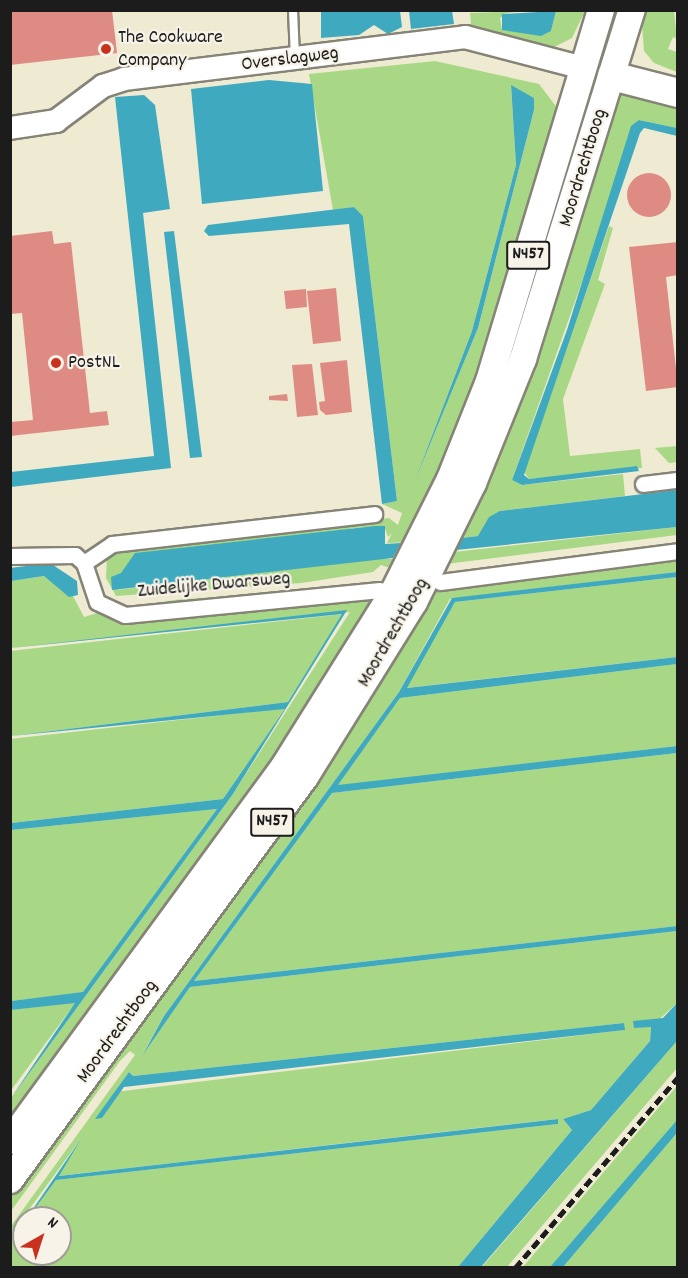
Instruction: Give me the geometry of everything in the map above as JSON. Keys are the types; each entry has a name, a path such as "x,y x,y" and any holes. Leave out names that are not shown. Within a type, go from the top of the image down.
{"highway":[{"path":"612,76 678,93"}],"main road":[{"name":"Moordrechtboog","path":"10,1142 285,765 393,593 450,479 489,381 601,10"},
{"name":"Moordrechtboog","path":"10,1179 305,777 414,602 473,483 519,370 632,10"},
{"name":"Overslagweg","path":"581,75 612,76"}],"street":[{"name":"Overslagweg","path":"10,128 56,122 117,81 480,38 581,75"},
{"path":"643,484 678,480"},
{"path":"10,556 67,551 84,563 112,544 374,514"},
{"path":"440,582 678,551"},
{"name":"Zuidelijke Dwarsweg","path":"84,563 97,602 125,615 380,590"}],"lane":[{"path":"293,10 296,59"}],"green space":[{"path":"529,11 506,13 500,18 502,30 551,31 556,11 585,11 572,38 550,49 476,32 471,24 470,13"},
{"path":"641,11 674,11 677,39 673,37 668,49 677,52 677,72 654,63 644,51"},
{"path":"435,61 539,84 558,109 458,440 410,542 387,543 392,533 388,537 384,526 353,528 116,590 377,559 402,559 396,570 381,565 373,572 301,583 116,596 106,578 107,554 114,549 389,518 398,525 402,513 382,504 397,501 363,216 354,207 333,210 309,74","holes":["511,86 534,98 534,110 478,328 414,483 472,331 516,165"]},
{"path":"616,90 677,107 677,128 639,120 512,480 522,485 623,474 625,496 500,511 478,536 462,538 459,533"},
{"path":"609,226 613,228 598,280 605,284 563,399 570,456 640,449 642,468 529,479 524,472"},
{"path":"677,446 677,462 669,463 655,448"},
{"path":"677,527 677,535 446,564 454,552"},
{"path":"677,559 677,572 450,599 399,692 164,1016 142,1055 190,987 677,931 677,1003 651,1027 650,1041 591,1110 563,1119 572,1130 458,1267 11,1267 12,1240 12,1266 72,1266 72,1206 37,1206 56,1180 558,1124 557,1119 58,1176 83,1136 32,1206 26,1206 135,1055 130,1051 120,1061 15,1206 12,1206 11,1211 11,1194 266,845 432,590","holes":["624,1023 624,1030 115,1092 129,1072 133,1076"]},
{"path":"44,576 73,596 84,617 97,613 129,624 381,597 325,691 11,1127 11,1098 233,794 350,612 11,648 11,581"},
{"path":"677,577 677,657 406,688 455,602"},
{"path":"274,593 129,608 174,600"},
{"path":"343,614 288,702 11,736 10,651"},
{"path":"677,664 677,746 337,786 400,698"},
{"path":"286,708 223,799 11,823 10,739"},
{"path":"677,753 677,926 194,981 332,793"},
{"path":"217,809 83,993 11,1001 10,830"},
{"path":"76,1002 12,1089 11,1090 11,1010"},
{"path":"677,1041 677,1068 507,1267 481,1268"},
{"path":"677,1086 677,1120 652,1150 550,1267 522,1268"},
{"path":"677,1133 677,1267 563,1267"}],"water":[{"path":"321,11 400,11 402,27 388,34 374,25 359,35 321,38"},
{"path":"409,11 452,11 454,24 411,29"},
{"path":"556,11 551,31 541,36 502,30 502,14"},
{"path":"269,80 312,84 323,191 202,204 191,89"},
{"path":"511,85 534,98 534,110 478,328 414,483 472,331 516,165"},
{"path":"144,95 155,105 170,209 143,213 171,468 11,487 11,472 154,456 115,97"},
{"path":"639,120 677,128 677,136 644,128 640,133 524,475 529,479 637,466 639,471 522,485 512,480 567,330 631,126"},
{"path":"354,207 363,216 397,501 382,504 349,224 209,236 204,231 208,225"},
{"path":"174,231 202,457 190,458 164,232"},
{"path":"677,490 677,527 456,550 462,538 478,536 489,517 500,511"},
{"path":"385,526 385,544 401,543 393,558 112,590 111,577 121,573 135,553"},
{"path":"50,563 77,581 78,595 69,597 44,576 11,581 10,568"},
{"path":"677,572 677,577 455,602 407,688 677,657 677,664 400,698 338,785 677,746 677,753 332,793 194,981 677,926 677,931 190,987 142,1056 164,1016 399,692 452,598"},
{"path":"347,610 233,794 11,1098 75,1003 11,1010 11,1001 83,992 217,809 11,830 11,823 223,799 285,709 11,736 288,702 342,614 11,648"},
{"path":"677,1003 677,1041 481,1267 458,1267 572,1130 563,1119 591,1110 650,1041 651,1027 634,1028 633,1021 663,1018"},
{"path":"624,1023 625,1030 124,1087 102,1118 95,1119 129,1072 133,1076"},
{"path":"558,1119 558,1124 56,1180 35,1206 83,1136 59,1176"},
{"path":"677,1120 677,1133 563,1267 550,1267"}],"building":[{"path":"10,10 112,10 117,53 10,65"},
{"path":"649,173 664,180 671,195 664,210 649,217 634,210 627,195 634,180"},
{"name":"PostNL","path":"52,231 54,244 71,242 90,413 107,411 109,425 10,436 10,422 33,420 22,313 10,314 10,236"},
{"path":"678,242 678,275 666,277 678,387 646,391 629,247"},
{"path":"336,288 341,341 313,344 307,291"},
{"path":"306,289 307,307 286,309 284,291"},
{"path":"347,360 352,412 326,415 320,410 319,402 325,401 320,363"},
{"path":"312,364 318,415 297,417 292,365"},
{"path":"287,394 288,401 269,400 269,396"}],"railway":[{"path":"515,1268 678,1077"}],"place":[{"name":"The Cookware Company","path":"106,49"},
{"name":"PostNL","path":"56,363"}]}
